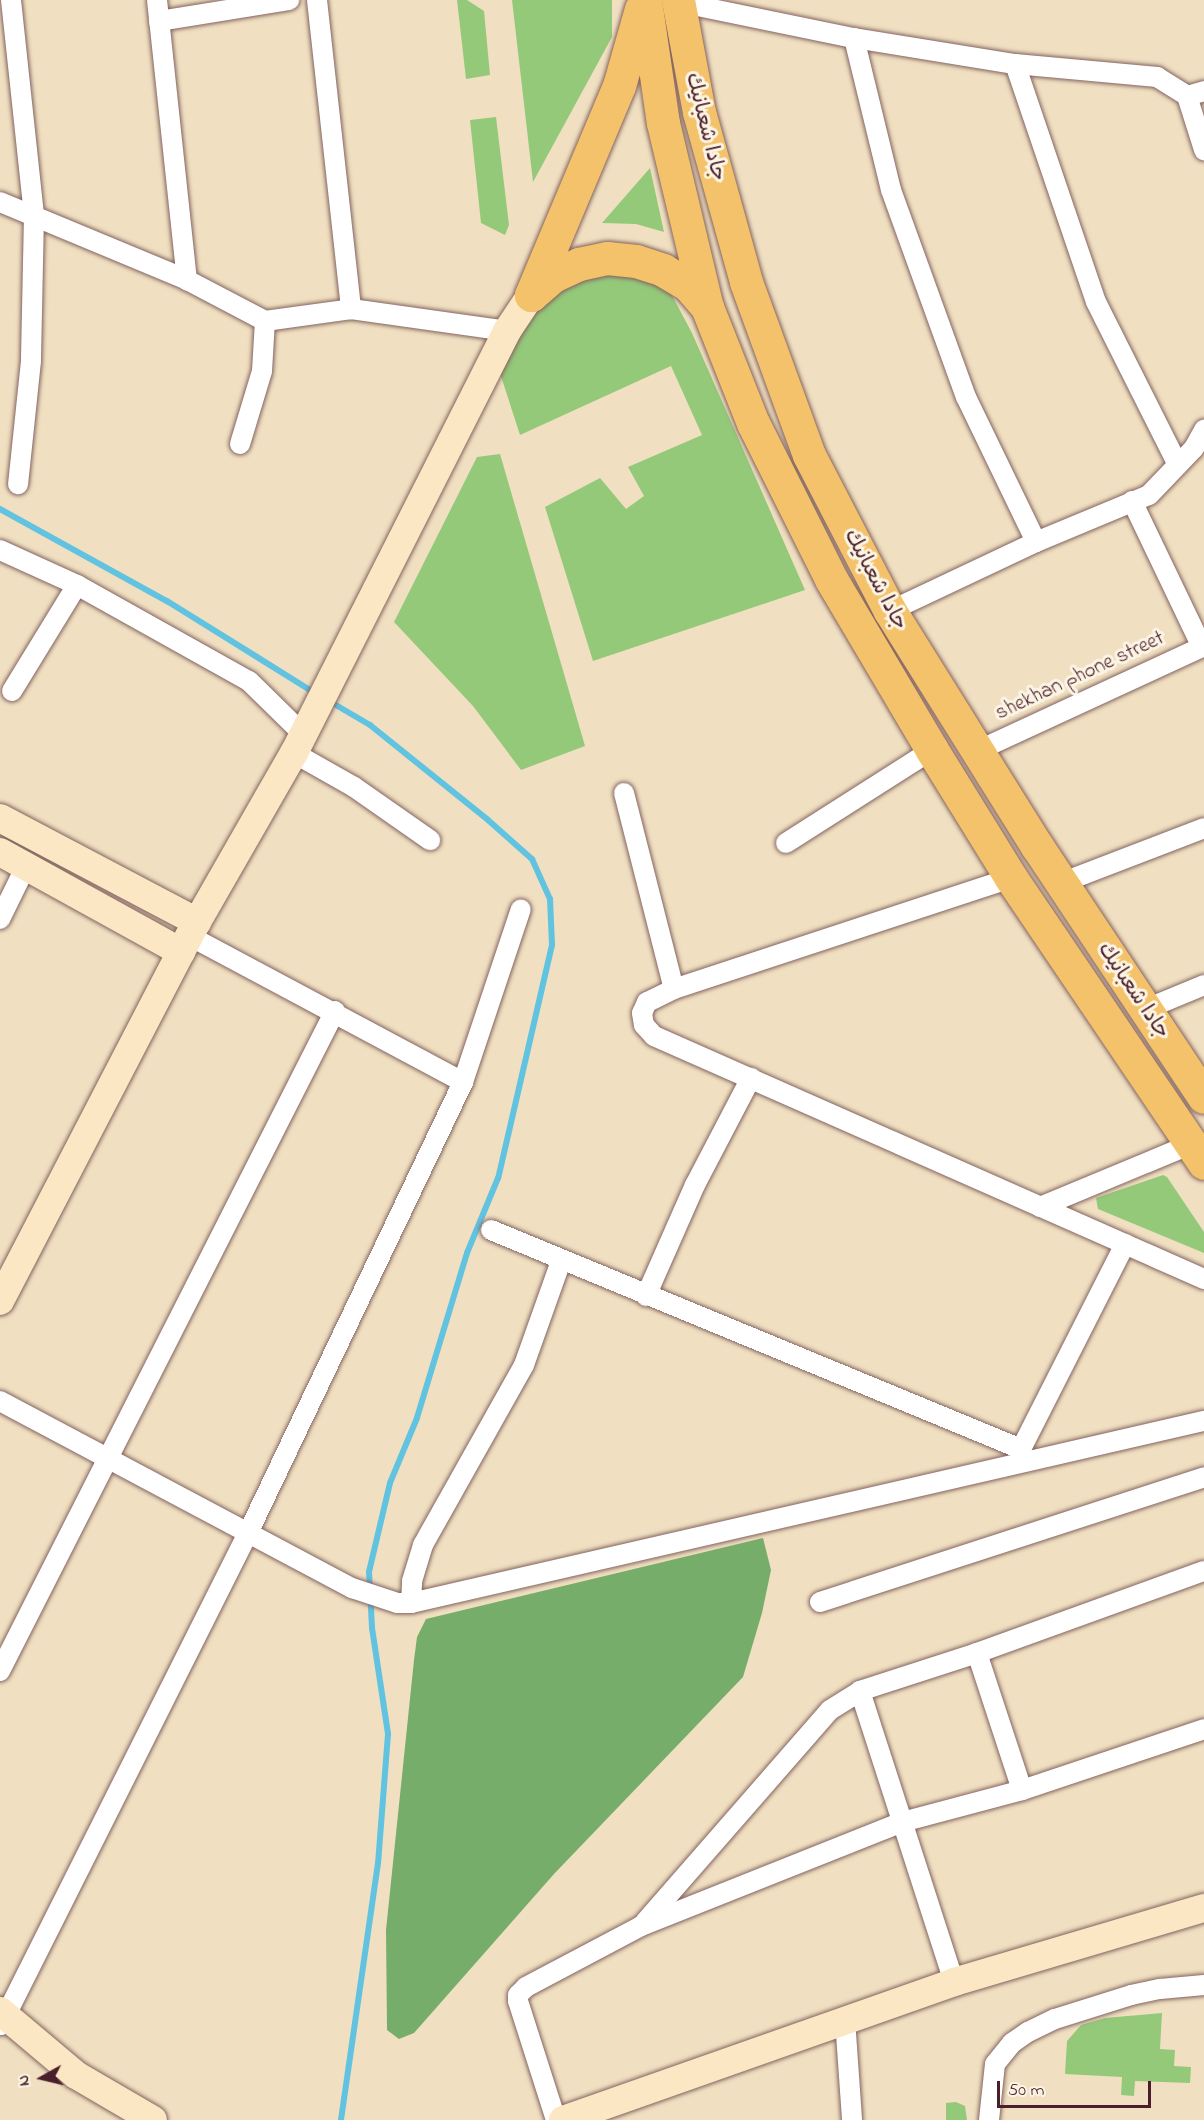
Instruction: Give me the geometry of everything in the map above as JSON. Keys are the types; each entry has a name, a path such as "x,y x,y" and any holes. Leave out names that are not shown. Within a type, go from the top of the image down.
{"highway":[{"path":"645,0 663,123 708,310"},
{"path":"531,295 619,86 645,0"},
{"name":"جادا شعبانيك","path":"678,1 699,112 746,282 809,455 890,611 1061,883 1204,1097"},
{"path":"531,295 561,272 579,264 607,258 636,261 663,270 688,285 708,310"},
{"name":"جادا شعبانيك","path":"708,310 753,423 831,579 1011,878 1198,1154"}],"main road":[{"path":"0,1301 189,936 302,739 507,331 531,295"},
{"path":"0,818 189,936"},
{"path":"0,852 26,866 189,936"},
{"path":"563,2120 954,1982 1204,1908"},
{"path":"2,2018 76,2075 153,2120"}],"street":[{"path":"11,0 34,215 31,360 18,483"},
{"path":"157,0 187,280"},
{"path":"159,21 289,0"},
{"path":"317,0 351,309"},
{"path":"678,1 854,38 1015,64 1157,77 1195,93 1204,150"},
{"path":"854,38 895,201 966,397 1036,542"},
{"path":"1015,64 1096,302 1178,465"},
{"path":"0,202 187,280 265,321 351,309 507,331"},
{"path":"240,444 262,371 265,321"},
{"path":"890,611 1036,542 1149,495 1194,448 1204,430"},
{"path":"1132,501 1203,646"},
{"path":"0,550 77,585 249,681 302,739 354,787 430,840"},
{"path":"12,691 77,585"},
{"name":"shekhan phone street","path":"976,750 1203,646"},
{"path":"786,843 932,750"},
{"path":"624,793 674,989"},
{"path":"1061,883 1204,828"},
{"path":"0,919 26,866"},
{"path":"1011,878 674,989 647,1002 642,1013 644,1025 654,1036 1204,1279"},
{"path":"2,2018 248,1533 463,1082 521,909"},
{"path":"189,936 335,1011 463,1082"},
{"path":"1144,1010 1204,985"},
{"path":"0,1671 335,1011"},
{"path":"646,1296 695,1185 751,1078"},
{"path":"1040,1207 1198,1154"},
{"path":"491,1230 1022,1456"},
{"path":"1022,1456 1125,1244"},
{"path":"404,1603 423,1545 524,1365 561,1261"},
{"path":"0,1401 352,1588 404,1603 1022,1456 1204,1421"},
{"path":"820,1602 1204,1477"},
{"path":"641,1926 830,1710 860,1691 977,1653 1204,1571"},
{"path":"977,1653 1022,1790"},
{"path":"860,1691 954,1982"},
{"path":"556,2120 518,1995 526,1987 641,1926 902,1822 1022,1790 1204,1729"},
{"path":"989,2120 995,2064 1012,2043 1028,2032 1054,2019 1131,1995 1160,1989 1204,1985"},
{"path":"845,2019 852,2120"}],"green space":[{"path":"457,0 467,0 484,11 490,75 466,79"},
{"path":"512,0 612,0 612,37 533,182"},
{"path":"496,117 509,225 505,235 481,223 470,120"},
{"path":"650,168 664,232 636,224 602,223"},
{"path":"633,267 668,288 692,333 805,590 593,661 545,507 600,478 626,509 644,496 628,467 702,435 671,366 520,435 498,367 542,289"},
{"path":"500,454 585,746 521,770 473,706 394,622 477,457"},
{"path":"1163,1175 1167,1177 1204,1232 1204,1253 1098,1209 1096,1198"},
{"path":"763,1538 771,1570 762,1613 743,1677 554,1874 414,2033 399,2039 387,2030 386,1930 414,1660 417,1637 426,1619"},
{"path":"1162,2013 1160,2049 1175,2050 1174,2066 1191,2067 1190,2083 1135,2081 1134,2096 1121,2095 1122,2077 1065,2074 1067,2041 1081,2025 1105,2018"},
{"path":"956,2102 965,2106 967,2120 946,2120 946,2103"}],"waterway":[{"path":"0,509 167,601 315,693"},
{"path":"329,701 370,725 488,820 532,859 550,899 552,945 498,1178 467,1253 417,1418 390,1483 369,1572 372,1628 388,1734 378,1863 341,2120"}]}
